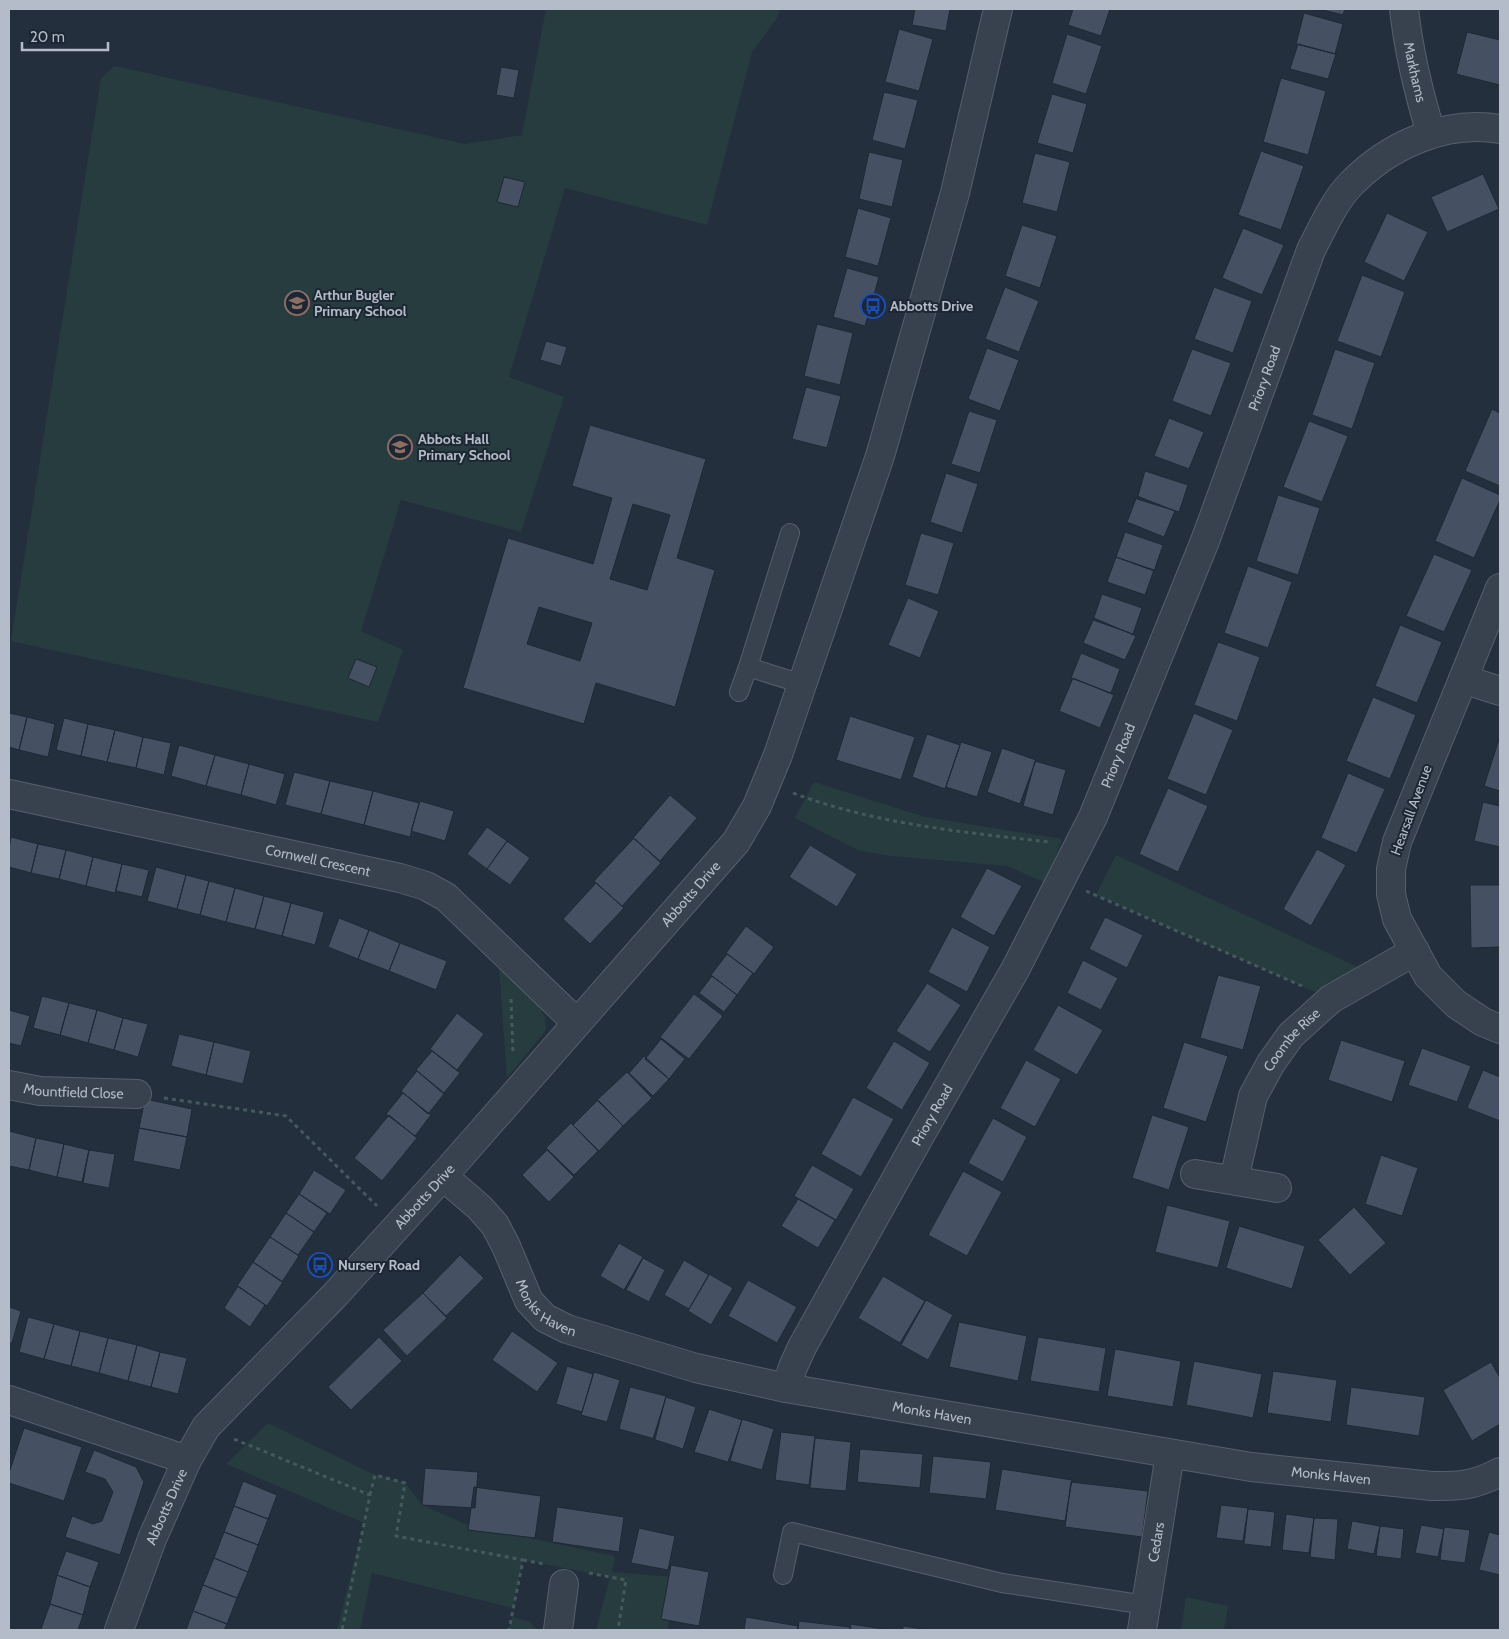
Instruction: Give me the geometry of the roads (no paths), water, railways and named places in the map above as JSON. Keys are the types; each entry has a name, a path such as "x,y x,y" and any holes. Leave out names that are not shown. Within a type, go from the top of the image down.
{"street":[{"name":"Abbotts Drive","path":"119,1630 152,1539 187,1460 206,1427 334,1296 443,1176 736,842 757,806 802,684 880,456 955,192 998,9"},
{"name":"Markhams","path":"1404,9 1415,77 1431,133"},
{"path":"1431,133 1458,127 1483,126 1500,128"},
{"name":"Priory Road","path":"786,1388 802,1346 920,1134 1016,968 1093,816 1205,541 1311,250 1327,218 1350,185 1380,160 1406,144 1431,133"},
{"name":"Hearsall Avenue","path":"1500,588 1396,842 1391,869 1391,894 1397,919 1416,950 1428,976 1456,1004 1483,1022 1500,1029"},
{"path":"1463,679 1500,691"},
{"name":"Cornwell Crescent","path":"9,794 400,878 426,886 446,897 578,1023"},
{"name":"Coombe Rise","path":"1234,1180 1253,1096 1271,1063 1291,1034 1331,999 1416,950"},
{"name":"Mountfield Close","path":"9,1085 40,1091 138,1094"},
{"path":"1195,1174 1277,1188"},
{"name":"Monks Haven","path":"443,1176 480,1208 495,1225 529,1301 545,1318 567,1329 696,1368 786,1388 1251,1467 1432,1486 1461,1486 1482,1481 1500,1472"},
{"path":"9,1400 187,1460"},
{"name":"Cedars","path":"1144,1618 1170,1454"},
{"path":"558,1630 564,1584"}],"lane":[{"path":"739,692 790,534"},
{"path":"748,667 802,684"},
{"path":"784,1575 792,1532 1144,1618"}],"place":[{"name":"Arthur Bugler Primary School","path":"297,303"},
{"name":"Abbotts Drive","path":"873,306"},
{"name":"Abbots Hall Primary School","path":"400,447"},
{"name":"Nursery Road","path":"320,1265"}]}
